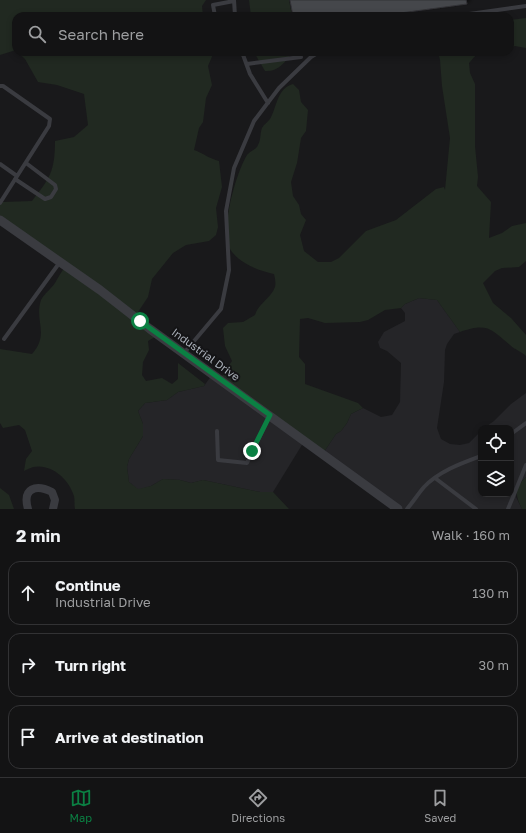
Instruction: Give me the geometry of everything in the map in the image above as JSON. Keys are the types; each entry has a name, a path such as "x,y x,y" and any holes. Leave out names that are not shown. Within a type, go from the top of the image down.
{"street":[{"name":"Industrial Drive","path":"0,220 60,261 398,509"},
{"path":"28,509 26,500 29,492 36,488 44,488 52,492 56,500 54,509"}],"lane":[{"path":"214,12 213,4 234,1 235,12"},
{"path":"484,12 526,6"},
{"path":"244,56 250,74 268,103"},
{"path":"184,353 221,309 229,270 226,211 234,168 254,121 280,88 313,56"},
{"path":"247,64 301,57"},
{"path":"0,86 3,86 50,119 50,126 0,203"},
{"path":"0,164 16,178 45,199 51,197 56,189 55,185 26,163"},
{"path":"4,339 60,261"},
{"path":"216,431 218,460 247,463 270,415"},
{"path":"514,432 526,423"},
{"path":"407,509 425,486 435,478 462,463 478,457"},
{"path":"508,509 526,465"},
{"path":"435,478 476,509"}],"shaded area":[{"path":"0,0 206,0 202,6 203,12 12,12 12,51 0,55"},
{"path":"249,0 289,0 291,12 250,12"},
{"path":"526,18 526,48 514,46 514,20"},
{"path":"22,56 212,56 208,66 212,85 206,98 203,122 199,128 194,150 219,161 222,187 216,208 218,227 216,235 209,241 186,245 173,253 152,279 148,297 136,315 160,334 148,341 149,350 143,362 142,375 146,381 162,378 172,384 178,379 178,363 205,384 204,386 178,392 167,400 145,403 138,411 143,424 143,436 129,459 127,467 129,482 138,489 151,486 163,479 180,480 191,483 203,480 260,492 273,492 289,509 75,509 72,490 64,478 46,467 33,467 24,471 26,459 32,451 25,430 19,425 3,428 0,423 0,349 32,354 37,347 41,334 39,308 41,300 55,283 65,267 0,219 0,201 32,201 50,174 54,160 55,141 74,137 88,125 84,94 57,85 38,82"},
{"path":"256,56 289,56 278,68 265,71"},
{"path":"439,56 475,56 469,63 470,73 475,84 475,146 478,177 477,186 491,202 489,238 502,233 512,226 526,223 526,261 519,267 502,268 495,271 483,283 493,303 511,318 526,335 526,356 512,347 493,331 488,329 476,328 460,332 437,300 419,298 405,304 401,308 385,310 368,320 360,322 325,323 308,318 300,319 299,357 305,364 305,384 358,403 363,408 351,414 347,423 341,431 336,434 324,452 222,376 232,361 225,346 223,328 228,323 243,322 255,315 275,287 274,274 246,264 236,257 228,243 227,232 230,204 238,175 247,155 258,145 262,128 270,119 278,98 284,89 293,84 299,90 301,102 308,110 306,131 301,138 297,163 291,182 293,196 299,205 301,214 306,220 300,235 304,251 318,262 331,262 339,258 366,231 396,220 436,189 444,187 445,190 450,138 442,86"},
{"path":"419,298 437,300 460,332 454,334 445,350 444,382 437,428 441,439 450,444 460,445 469,443 478,434 478,497 514,497 514,425 488,425 511,404 526,393 526,477 518,485 516,497 522,509 399,509 324,452 336,434 341,431 347,423 351,414 363,408 381,417 392,415 400,402 401,363 387,351 380,348 378,342 384,332 405,321 405,313 401,308 405,304"},
{"path":"214,372 305,440 273,492 260,492 203,480 191,483 180,480 163,479 151,486 138,490 129,482 127,467 129,459 143,436 143,424 138,411 145,403 167,400 178,392 204,386"},
{"path":"526,477 526,509 522,509 517,492 519,485"},
{"path":"0,488 9,495 14,509 0,509"}],"building":[{"path":"290,0 466,0 467,4 408,12 292,12"}],"route":[{"path":"140,321 270,415 252,451"}]}
